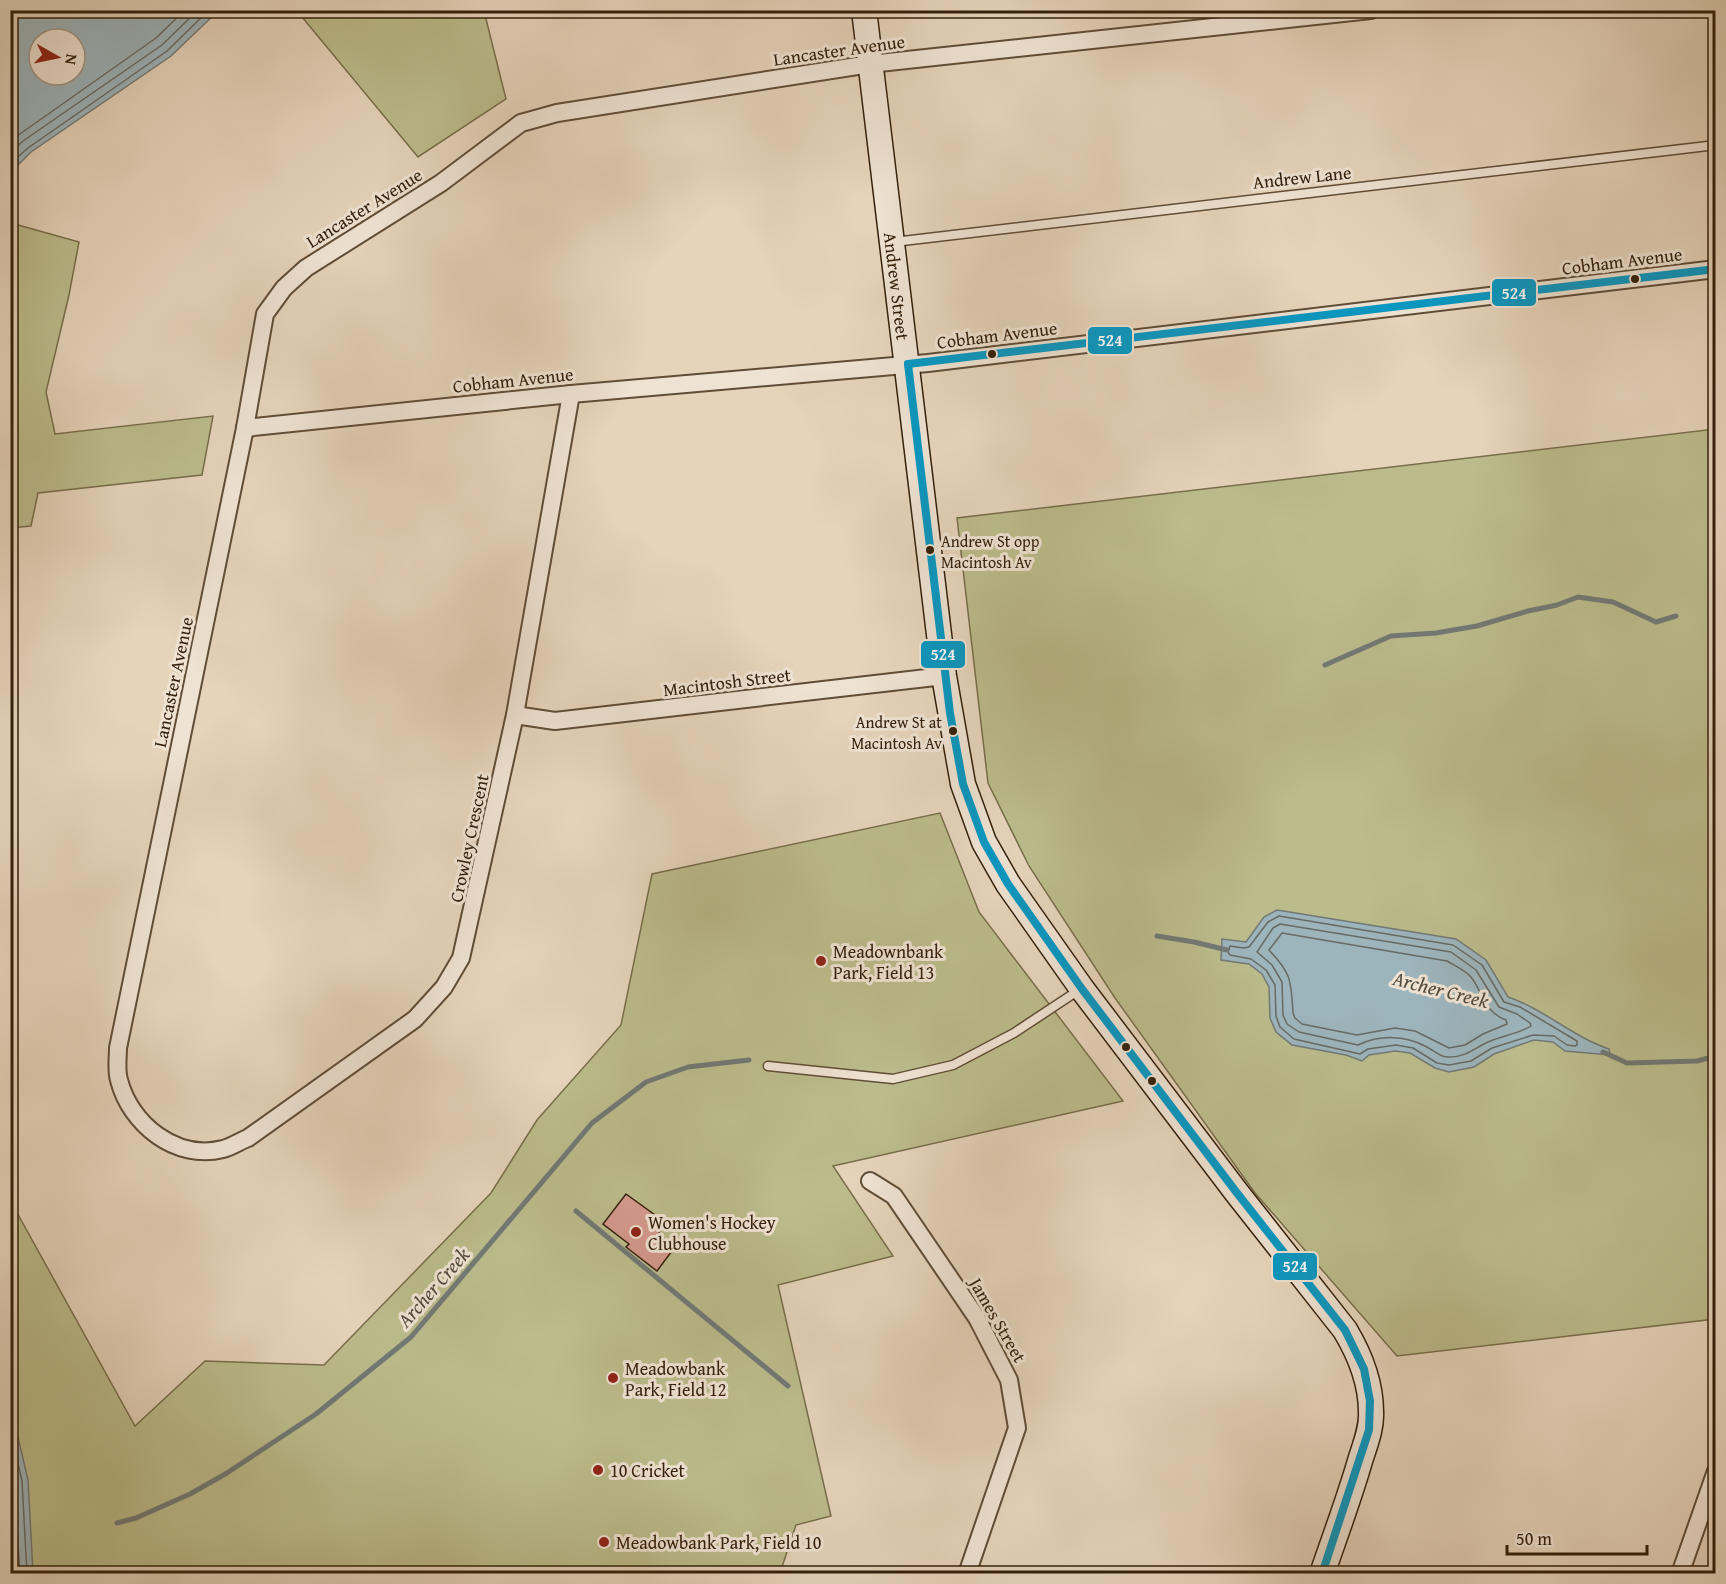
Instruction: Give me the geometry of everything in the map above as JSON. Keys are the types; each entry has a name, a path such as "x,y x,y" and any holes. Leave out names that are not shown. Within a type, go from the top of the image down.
{"main road":[{"name":"Andrew Street","path":"864,10 944,676 963,784 984,842 1008,884 1082,988 1237,1193 1345,1330 1357,1350 1369,1388 1372,1413 1358,1470 1322,1574"}],"street":[{"name":"Lancaster Avenue","path":"196,1151 171,1144 147,1128 128,1106 118,1078 118,1048 245,428 265,314 284,288 306,268 441,183 521,123 557,113 870,64 1371,10"},
{"name":"Cobham Avenue","path":"245,428 571,394 908,364 1716,269"},
{"name":"Crowley Crescent","path":"196,1151 223,1149 248,1138 415,1020 444,987 461,958 515,715 571,394"},
{"name":"Macintosh Street","path":"515,715 555,721 944,676"},
{"name":"James Street","path":"870,1181 894,1196 977,1318 1010,1380 1017,1428 967,1574"},
{"path":"1680,1574 1716,1471"}],"lane":[{"name":"Andrew Lane","path":"893,242 1716,145"},
{"path":"768,1066 893,1079 953,1065 1014,1033 1082,988"}],"green space":[{"path":"297,11 484,11 506,99 418,157"},
{"path":"11,223 79,242 46,392 55,434 213,416 202,475 38,493 31,526 11,528"},
{"path":"1715,429 1715,1319 1397,1356 1255,1193 1115,998 1029,866 988,783 957,518"},
{"path":"940,813 979,912 1123,1101 833,1166 893,1256 778,1285 831,1516 796,1525 780,1573 33,1573 11,1403 10,1200 135,1426 205,1361 324,1365 491,1193 537,1120 621,1025 652,874"}],"water":[{"path":"11,10 218,10 171,56 31,152 11,172"},
{"path":"1277,910 1456,939 1486,960 1508,997 1534,1008 1583,1038 1609,1049 1610,1055 1565,1051 1553,1042 1534,1040 1494,1054 1474,1067 1449,1072 1435,1068 1410,1053 1395,1051 1369,1055 1362,1061 1346,1055 1292,1045 1276,1032 1270,1018 1269,987 1262,974 1249,964 1221,960 1222,939 1246,942 1264,917"},
{"path":"10,1403 28,1480 33,1573 11,1573"}],"building":[{"name":"Women's Hockey Clubhouse","path":"626,1194 666,1223 658,1234 675,1247 657,1271 626,1247 629,1244 603,1224"}],"waterway":[{"path":"1325,665 1391,636 1436,633 1477,626 1557,605 1578,597 1613,602 1656,622 1676,616"},
{"name":"Archer Creek","path":"1157,936 1227,950"},
{"name":"Archer Creek","path":"1603,1052 1627,1063 1697,1061 1716,1056"},
{"name":"Archer Creek","path":"117,1523 136,1518 190,1494 227,1473 316,1414 411,1337 592,1123 646,1082 688,1067 749,1060"},
{"path":"576,1211 788,1386"}],"transit line":[{"name":"524","path":"908,364 1716,269"},
{"name":"524","path":"908,364 950,713 963,784 984,842 1008,884 1082,989 1237,1193 1345,1330 1364,1369 1370,1401 1369,1430 1322,1574"}],"place":[{"name":"Andrew St opp Macintosh Av","path":"930,550"},
{"name":"Andrew St at Macintosh Av","path":"953,731"},
{"name":"Meadownbank Park, Field 13","path":"821,961"},
{"name":"Women's Hockey Clubhouse","path":"636,1232"},
{"name":"Meadowbank Park, Field 12","path":"613,1378"},
{"name":"10 Cricket","path":"598,1470"},
{"name":"Meadowbank Park, Field 10","path":"604,1542"}]}
